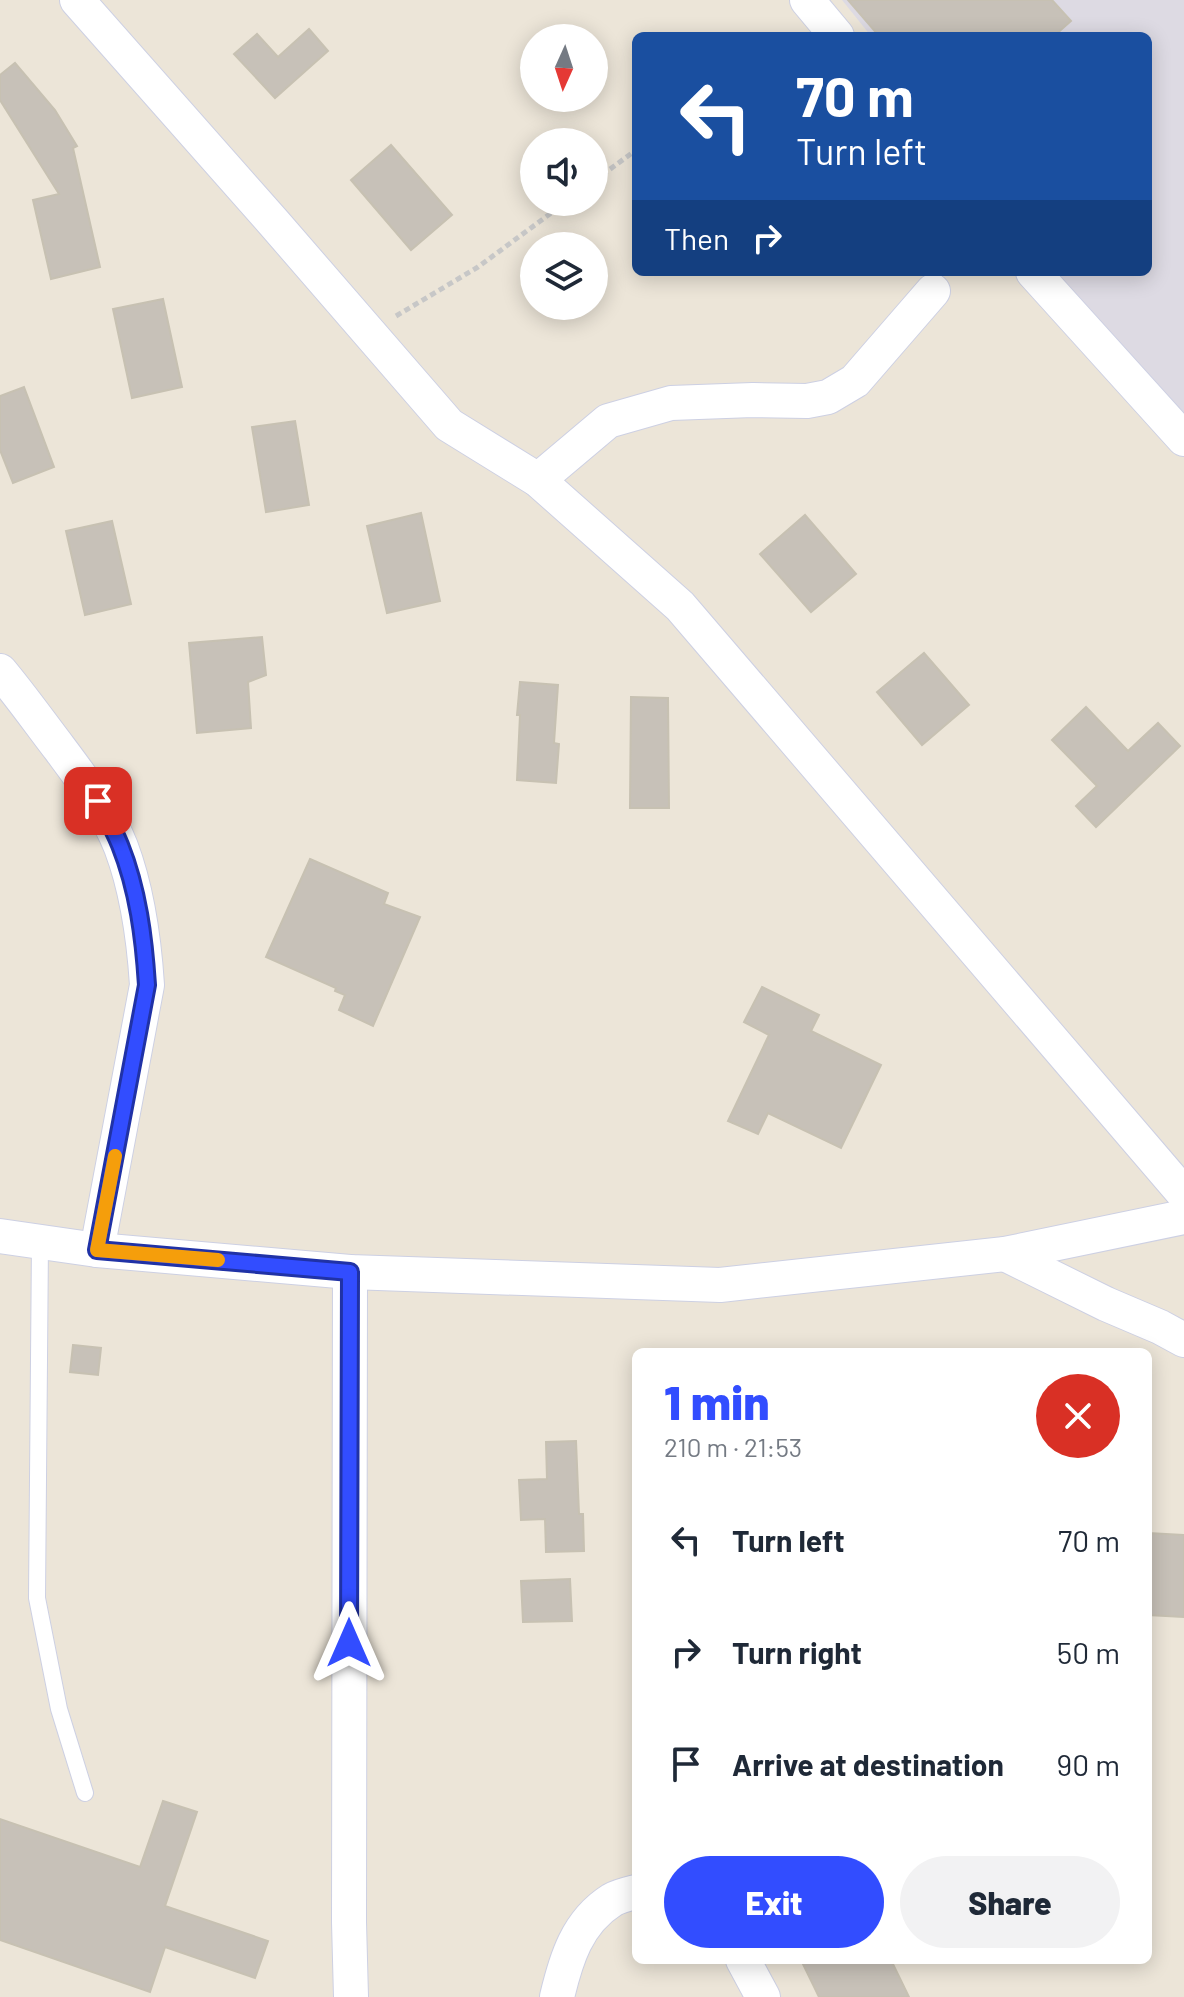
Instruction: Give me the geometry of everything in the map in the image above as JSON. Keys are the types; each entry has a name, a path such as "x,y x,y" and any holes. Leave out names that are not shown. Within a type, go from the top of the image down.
{"street":[{"path":"77,0 449,425 538,480 680,606 1184,1194"},
{"path":"807,0 834,32"},
{"path":"1037,276 1184,439"},
{"path":"538,480 608,421 671,403 807,401 828,397 855,381 933,291"},
{"path":"0,671 98,801 121,846 136,897 144,944 147,985 97,1250"},
{"path":"0,1236 97,1250 350,1272 720,1285 1005,1254 1184,1217"},
{"path":"1005,1254 1184,1340"},
{"path":"350,1272 351,1997"},
{"path":"557,1997 566,1959 588,1919 614,1899 632,1893"},
{"path":"745,1964 763,1997"}],"lane":[{"path":"40,1241 37,1598 59,1709 85,1793"}],"path":[{"path":"608,171 632,153"},
{"path":"368,333 478,267 547,216"}],"shaded area":[{"path":"842,0 1184,0 1184,433 1060,276 1152,276 1152,32 868,32"}],"building":[{"path":"848,0 1052,0 1071,21 1059,32 876,32"},
{"path":"309,29 328,51 275,98 234,54 257,34 278,57"},
{"path":"15,63 55,110 77,146 73,148 100,267 51,279 33,200 59,194 0,100 0,75"},
{"path":"391,145 452,215 411,250 351,180"},
{"path":"163,299 182,387 132,398 113,309"},
{"path":"24,387 54,467 13,483 0,450 0,396"},
{"path":"295,421 309,505 266,512 252,427"},
{"path":"421,513 440,601 387,613 367,526"},
{"path":"805,515 856,574 811,612 760,554"},
{"path":"112,521 131,604 85,615 66,531"},
{"path":"262,637 266,675 248,682 251,728 197,733 189,643"},
{"path":"924,653 969,705 922,745 877,692"},
{"path":"520,682 558,685 554,743 559,744 556,783 517,780"},
{"path":"631,697 668,698 669,808 630,808"},
{"path":"1086,707 1128,751 1158,723 1180,746 1096,827 1076,806 1097,786 1052,740"},
{"path":"310,859 388,893 384,904 420,917 373,1026 339,1010 345,995 335,991 336,988 266,957"},
{"path":"762,987 819,1015 811,1031 881,1065 841,1148 768,1113 758,1134 728,1121 769,1035 744,1022"},
{"path":"73,1345 101,1348 98,1375 70,1372"},
{"path":"576,1441 584,1551 546,1552 545,1519 521,1520 519,1480 547,1479 546,1442"},
{"path":"1152,1533 1184,1535 1184,1617 1152,1615"},
{"path":"570,1579 572,1621 523,1622 521,1581"},
{"path":"163,1801 197,1812 165,1906 268,1941 255,1978 165,1947 150,1992 0,1940 0,1819 140,1867"},
{"path":"803,1964 893,1964 909,1997 819,1997"}],"slow traffic":[{"path":"115,1156 97,1250 218,1260"}],"route":[{"path":"98,801 121,846 136,897 147,985 97,1250 350,1272 349,1643"}]}
